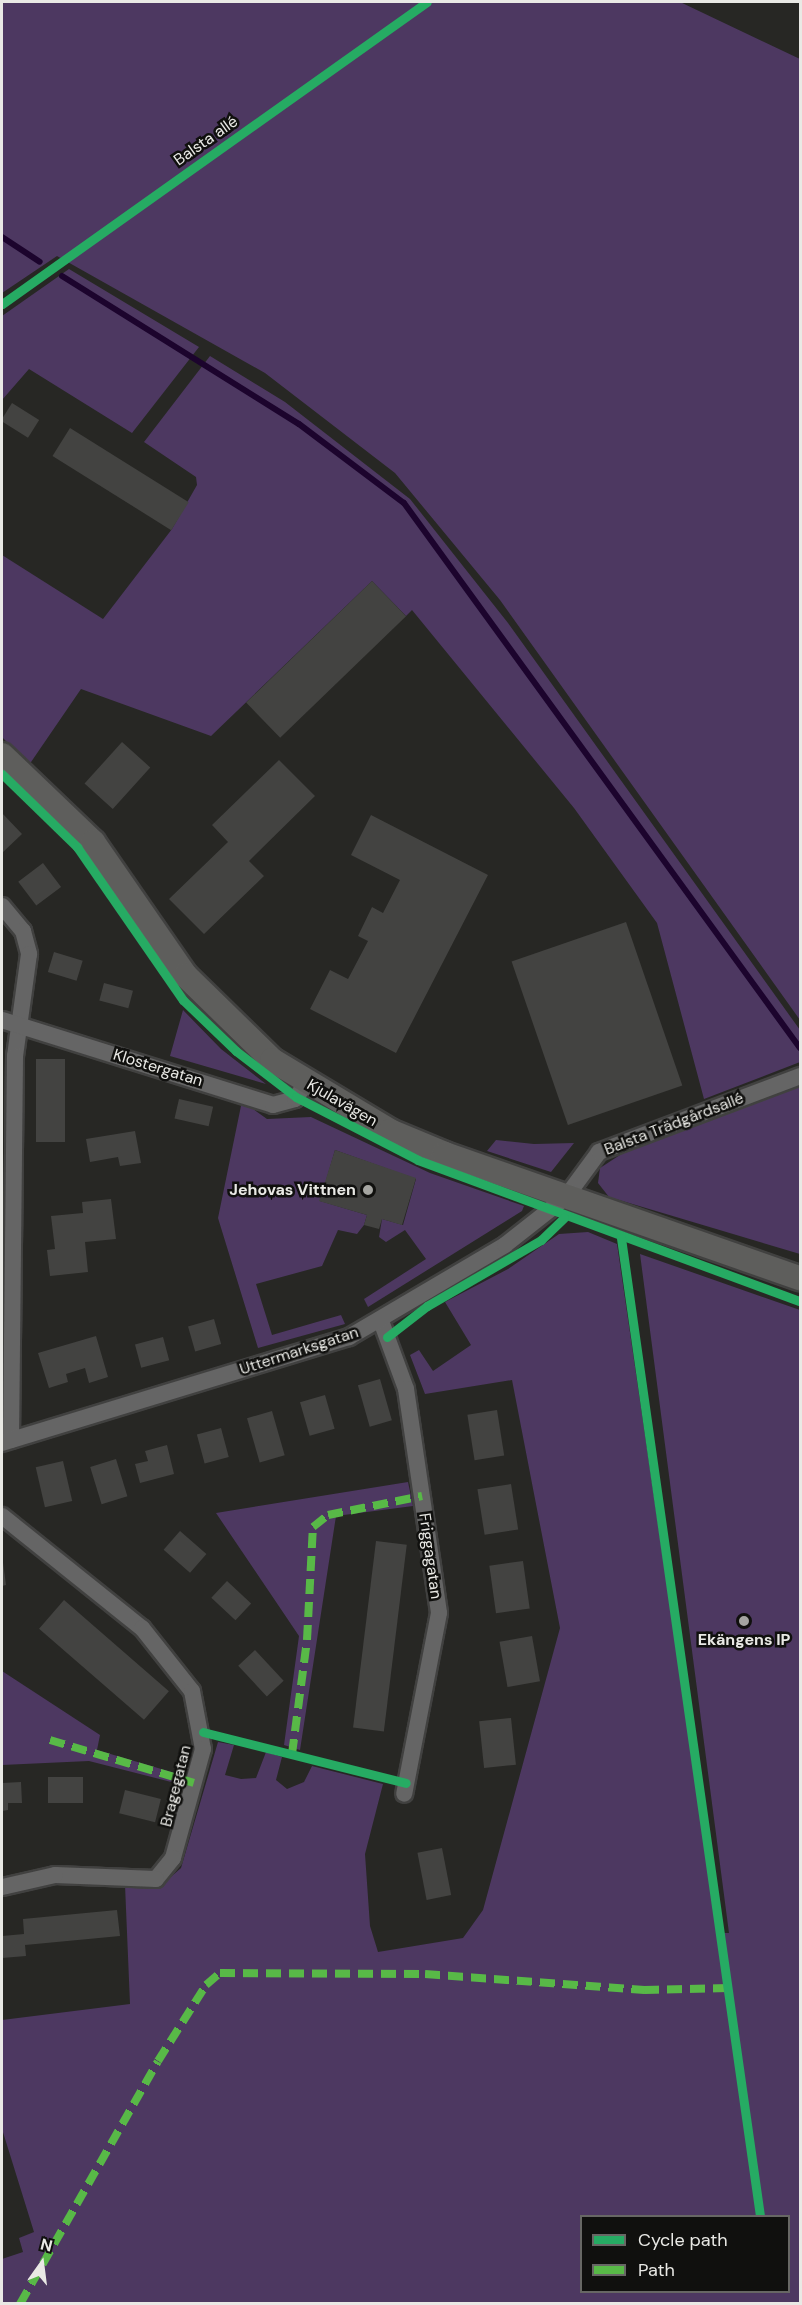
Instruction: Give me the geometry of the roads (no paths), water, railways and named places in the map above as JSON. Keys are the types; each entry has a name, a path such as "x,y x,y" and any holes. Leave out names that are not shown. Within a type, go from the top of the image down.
{"street":[{"name":"Kjulavägen","path":"2,755 93,842 185,975 226,1020 307,1082 390,1131 566,1197 801,1278"},
{"path":"2,906 28,944 9,1023 6,1442"},
{"name":"Klostergatan","path":"9,1023 273,1105 295,1099 307,1082"},
{"name":"Balsta Trädgårdsallé","path":"566,1197 599,1152 801,1076"},
{"name":"Uttermarksgatan","path":"6,1442 349,1337 381,1321 505,1245 566,1197"},
{"name":"Friggagatan","path":"381,1321 406,1389 439,1613 404,1794"},
{"name":"Bragegatan","path":"2,1516 142,1628 192,1691 203,1749 173,1858 156,1879 55,1875 2,1887"}],"waterway":[{"path":"2,237 40,262"},
{"path":"62,276 299,424 404,503 800,1048"}],"place":[{"name":"Jehovas Vittnen","path":"368,1190"},
{"name":"Ekängens IP","path":"744,1621"}]}
